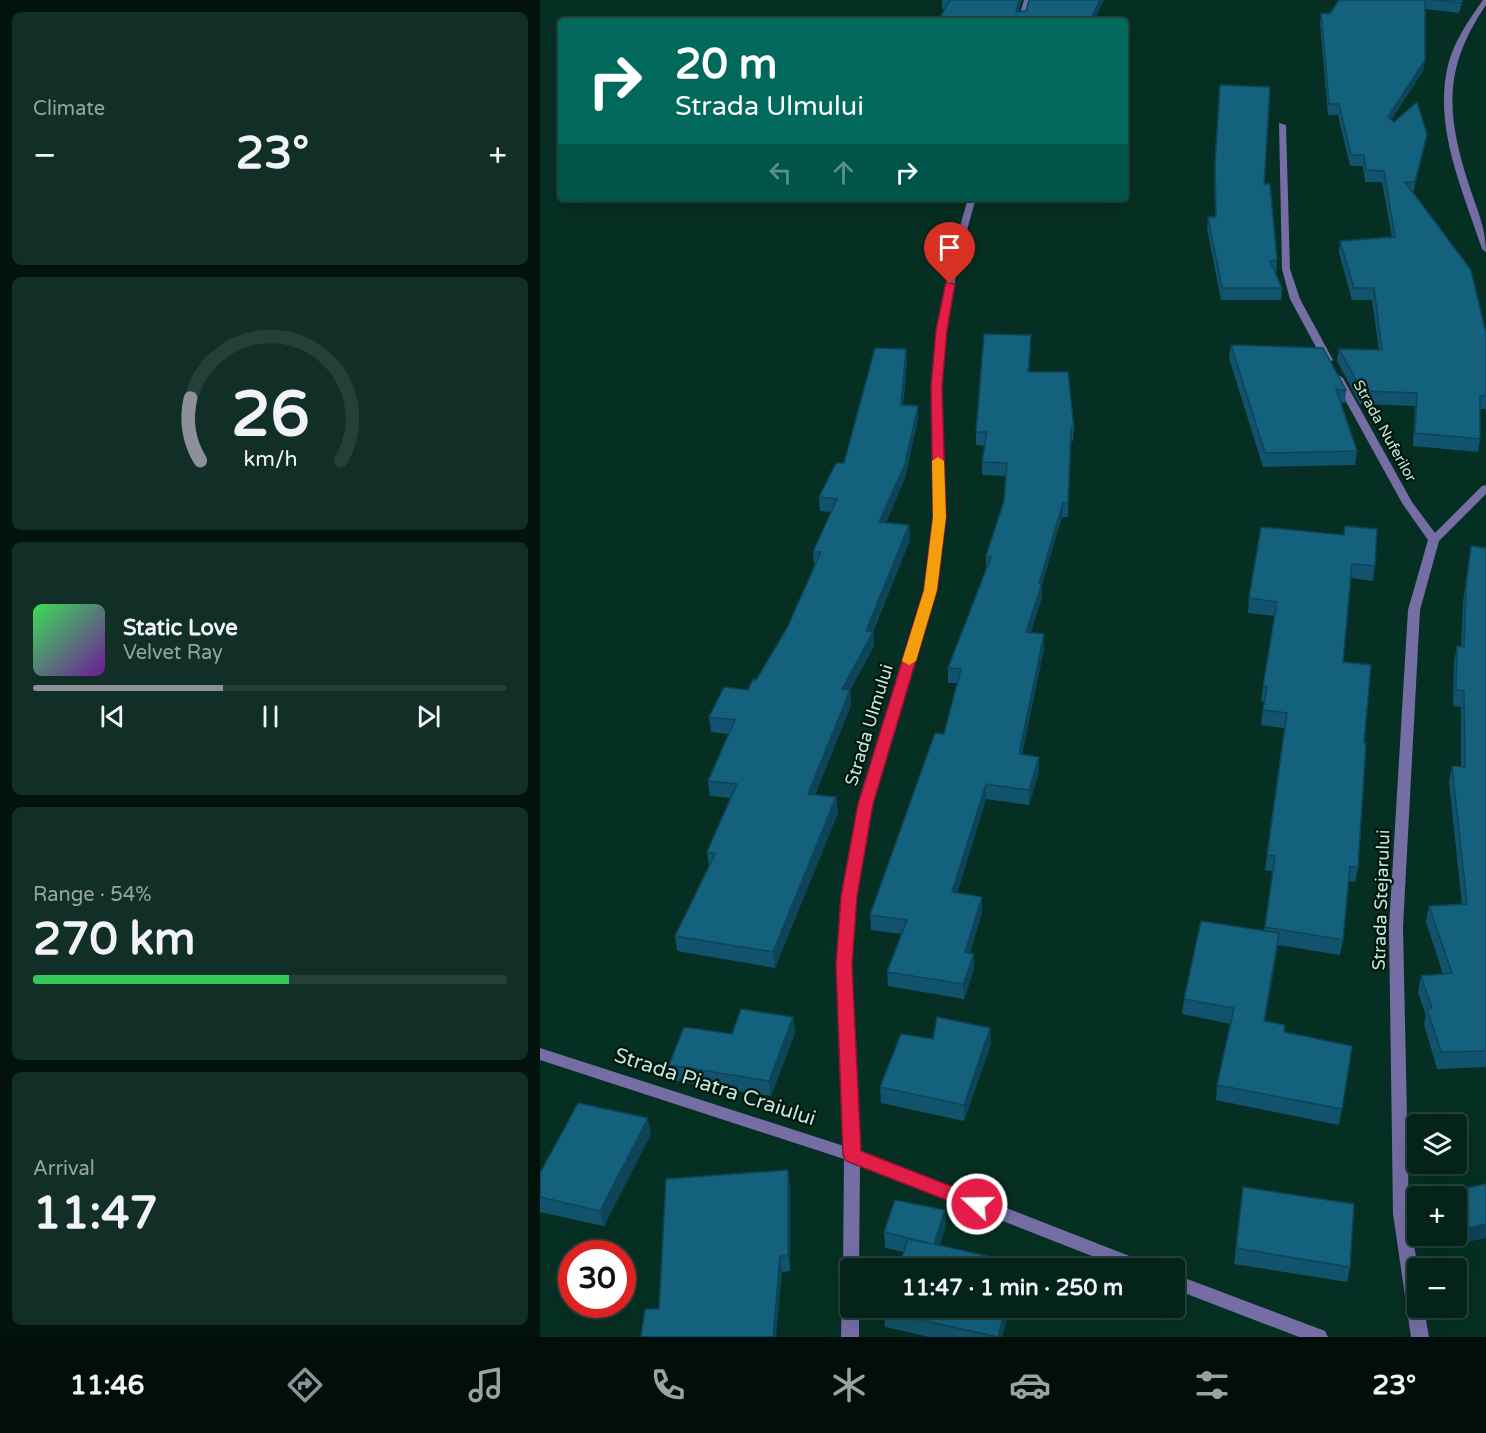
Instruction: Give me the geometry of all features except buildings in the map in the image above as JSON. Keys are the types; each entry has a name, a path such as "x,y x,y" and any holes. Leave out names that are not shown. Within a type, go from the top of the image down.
{"street":[{"path":"1022,18 1027,0"},
{"path":"1485,0 1469,24 1451,66 1447,96 1454,143 1486,249"},
{"name":"Strada Nuferilor","path":"1282,125 1286,269 1295,299 1407,503 1434,540"},
{"name":"Strada Ulmului","path":"851,1258 852,1155 844,965 849,896 866,804 930,590 939,517 936,387 942,330 954,261 971,201"},
{"name":"Strada Stejarului","path":"1420,1337 1401,1214 1396,927 1414,610 1434,540 1486,488"},
{"name":"Strada Piatra Craiului","path":"540,1054 852,1155 1116,1258"},
{"path":"1185,1285 1319,1337"},
{"path":"850,1318 850,1337"}],"slow traffic":[{"path":"909,661 930,590 939,517 938,461"}],"route":[{"path":"950,284 936,387 939,517 930,590 866,804 849,896 844,965 852,1155 977,1204"}]}
